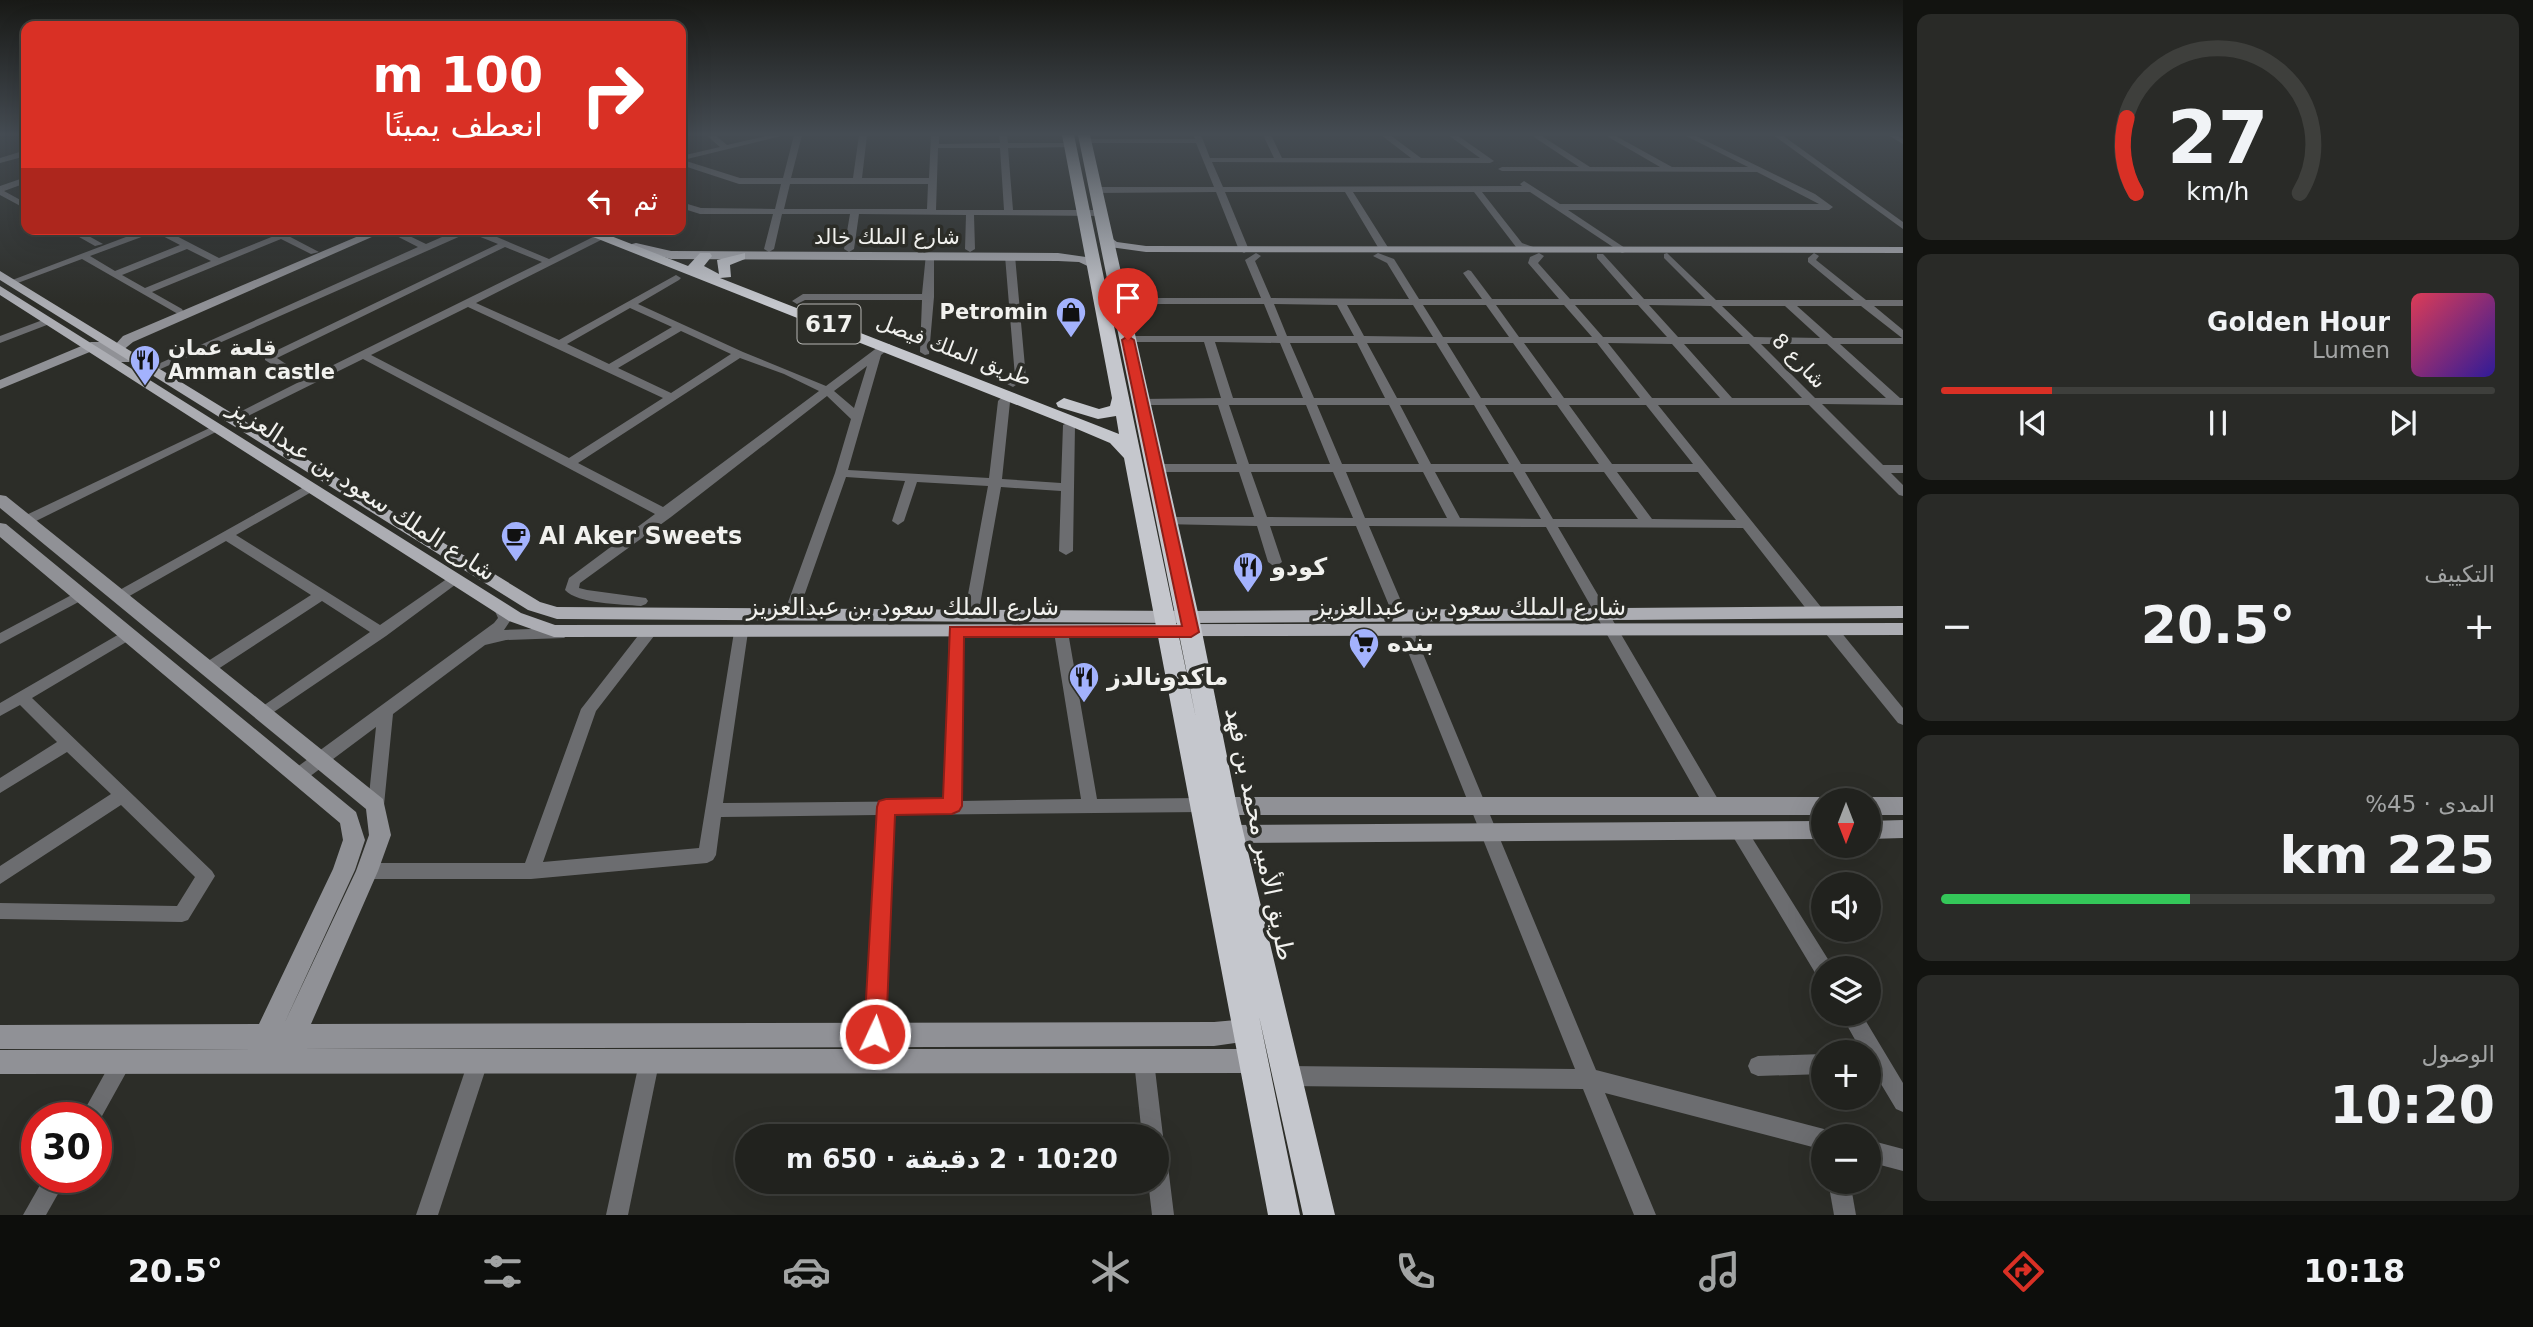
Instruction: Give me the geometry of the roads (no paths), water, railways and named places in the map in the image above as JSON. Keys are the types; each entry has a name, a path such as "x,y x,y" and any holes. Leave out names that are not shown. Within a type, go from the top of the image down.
{"highway":[{"name":"طريق الأمير محمد بن فهد","path":"1088,192 1130,400 1155,468 1190,624 1231,834 1319,1215"},
{"name":"طريق الأمير محمد بن فهد","path":"1092,213 1096,192"},
{"name":"طريق الملك فيصل","path":"607,235 831,325 881,350 1012,390"},
{"name":"طريق الملك فيصل","path":"612,235 652,245 678,256 701,259 726,274 926,352 1078,420 1116,439 1130,454"},
{"path":"726,274 722,263 740,256"},
{"path":"701,259 695,267 699,271 831,325"},
{"name":"طريق الأمير محمد بن فهد","path":"1103,265 1119,301 1128,340 1130,454 1284,1215"},
{"path":"1078,420 1114,412 1130,400"}],"main road":[{"path":"608,235 653,253 678,256"},
{"path":"1098,239 1114,246 1147,253 1256,256 1381,253"},
{"name":"شارع الملك خالد","path":"701,259 740,256 1010,256 1058,253 1098,239"},
{"name":"شارع الملك خالد","path":"652,245 763,249 970,249 1058,253 1103,265"},
{"path":"701,259 717,251 763,249"},
{"path":"1103,265 1120,258 1147,253 1244,250 1535,256 1903,256"},
{"path":"1535,256 1622,250 1903,250"},
{"path":"1667,257 1665,254 1669,253 1749,250"},
{"name":"شارع الملك سعود بن عبدالعزيز","path":"2,281 48,320 148,366 545,610 572,614 971,616 1166,624 1404,623 1612,631 1903,629"},
{"name":"شارع الملك سعود بن عبدالعزيز","path":"2,281 310,487 529,624 573,632 1061,632 1166,624"},
{"path":"329,498 356,508 394,530 402,530 405,523"},
{"name":"شارع الملك سعود بن عبدالعزيز","path":"1404,623 1602,612 1903,612"},
{"path":"818,631 884,624 960,625 969,622 971,616"}],"street":[{"path":"1,192 21,203"},
{"path":"763,249 782,192"},
{"path":"932,212 933,192"},
{"path":"1007,192 1009,212"},
{"path":"1219,192 1244,250"},
{"path":"1349,192 1381,253 1391,261 1519,469 1713,806"},
{"path":"1478,192 1517,243 1535,256 1569,304 1816,611"},
{"path":"1535,192 1622,250"},
{"path":"1557,206 1829,207 1803,192"},
{"path":"1856,192 1903,226"},
{"path":"686,207 700,211 1092,213"},
{"path":"849,249 855,212"},
{"path":"970,212 970,249"},
{"path":"81,235 98,244"},
{"path":"2,281 123,235"},
{"path":"2,281 140,235"},
{"path":"168,235 219,261"},
{"path":"0,385 124,341 178,311 354,235"},
{"path":"104,347 116,337 148,327 371,235"},
{"path":"399,235 425,247"},
{"path":"0,394 85,358 104,347 102,345 124,359 148,366 454,235"},
{"path":"486,235 549,262"},
{"path":"234,419 549,262 595,235"},
{"path":"145,290 281,236 314,252"},
{"path":"307,383 269,358 505,244"},
{"path":"115,274 188,245"},
{"path":"83,256 178,311"},
{"path":"926,352 929,256"},
{"path":"971,616 995,484 1004,401 1021,378 1010,256"},
{"path":"1256,256 1250,260 1266,301 1363,523 1645,1215"},
{"path":"1600,256 1729,401"},
{"path":"1814,256 1811,260 1903,335"},
{"name":"شارع 8","path":"1667,257 1903,492"},
{"path":"1468,273 1650,525"},
{"path":"559,344 676,278"},
{"path":"797,301 803,297 929,297"},
{"path":"1119,301 1903,303"},
{"path":"1341,302 1456,523"},
{"path":"468,303 671,397"},
{"path":"1788,303 1901,403"},
{"path":"630,304 824,390 846,405 858,420"},
{"path":"0,340 48,320"},
{"path":"610,368 680,327"},
{"path":"1128,340 1903,341"},
{"path":"1209,340 1244,468 1276,562"},
{"path":"641,601 585,595 572,590 574,581 666,514 824,390 881,350"},
{"path":"790,616 881,350"},
{"path":"569,463 739,354"},
{"path":"363,355 666,514"},
{"path":"1130,400 1901,403"},
{"path":"1066,551 1066,487 1078,420"},
{"path":"27,520 218,427"},
{"path":"1155,468 1702,468"},
{"path":"1880,469 1903,469"},
{"path":"841,473 1066,487"},
{"path":"898,521 912,478"},
{"path":"121,595 310,487"},
{"path":"0,500 210,667 376,805"},
{"path":"1166,521 1747,524"},
{"path":"0,528 349,818 354,840 344,870 267,1034 268,1062"},
{"path":"226,535 381,632"},
{"path":"265,712 456,579"},
{"path":"0,639 81,595"},
{"path":"210,667 321,595"},
{"path":"299,775 476,645 503,622 502,609"},
{"path":"1831,630 1903,719"},
{"path":"952,806 956,631"},
{"path":"476,645 506,635 573,632"},
{"path":"531,871 589,709 649,632"},
{"path":"368,871 531,871 707,855 716,810 741,632"},
{"path":"1061,632 1090,806"},
{"path":"0,710 128,634"},
{"path":"0,911 182,914 206,876 21,697"},
{"path":"268,1062 294,1034 368,871 380,835 376,805 385,712"},
{"path":"0,786 68,743"},
{"path":"0,876 121,796"},
{"path":"716,810 1202,805"},
{"path":"1225,806 1811,806"},
{"path":"1881,806 1903,806"},
{"path":"875,1034 886,807"},
{"path":"1738,830 1815,956"},
{"path":"1231,834 1811,830"},
{"path":"1881,830 1903,830"},
{"path":"0,1037 267,1034 1214,1034 1247,1031"},
{"path":"1144,1061 1152,1124"},
{"path":"0,1062 1252,1061"},
{"path":"99,1102 122,1062"},
{"path":"427,1215 478,1062"},
{"path":"617,1215 649,1063"},
{"path":"1759,1066 1811,1064"},
{"path":"1881,1068 1897,1082 1903,1102"},
{"path":"1287,1076 1590,1079 1811,1137"},
{"path":"1881,1155 1903,1160"},
{"path":"34,1215 47,1193"},
{"path":"1160,1194 1163,1215"},
{"path":"1841,1194 1845,1215"}],"place":[{"name":"Petromin","path":"1071,339"},
{"name":"قلعة عمان Amman castle","path":"145,387"},
{"name":"Al Aker Sweets","path":"516,563"},
{"name":"كودو","path":"1248,594"},
{"name":"بنده","path":"1364,670"},
{"name":"ماكدونالدز","path":"1084,704"}]}
